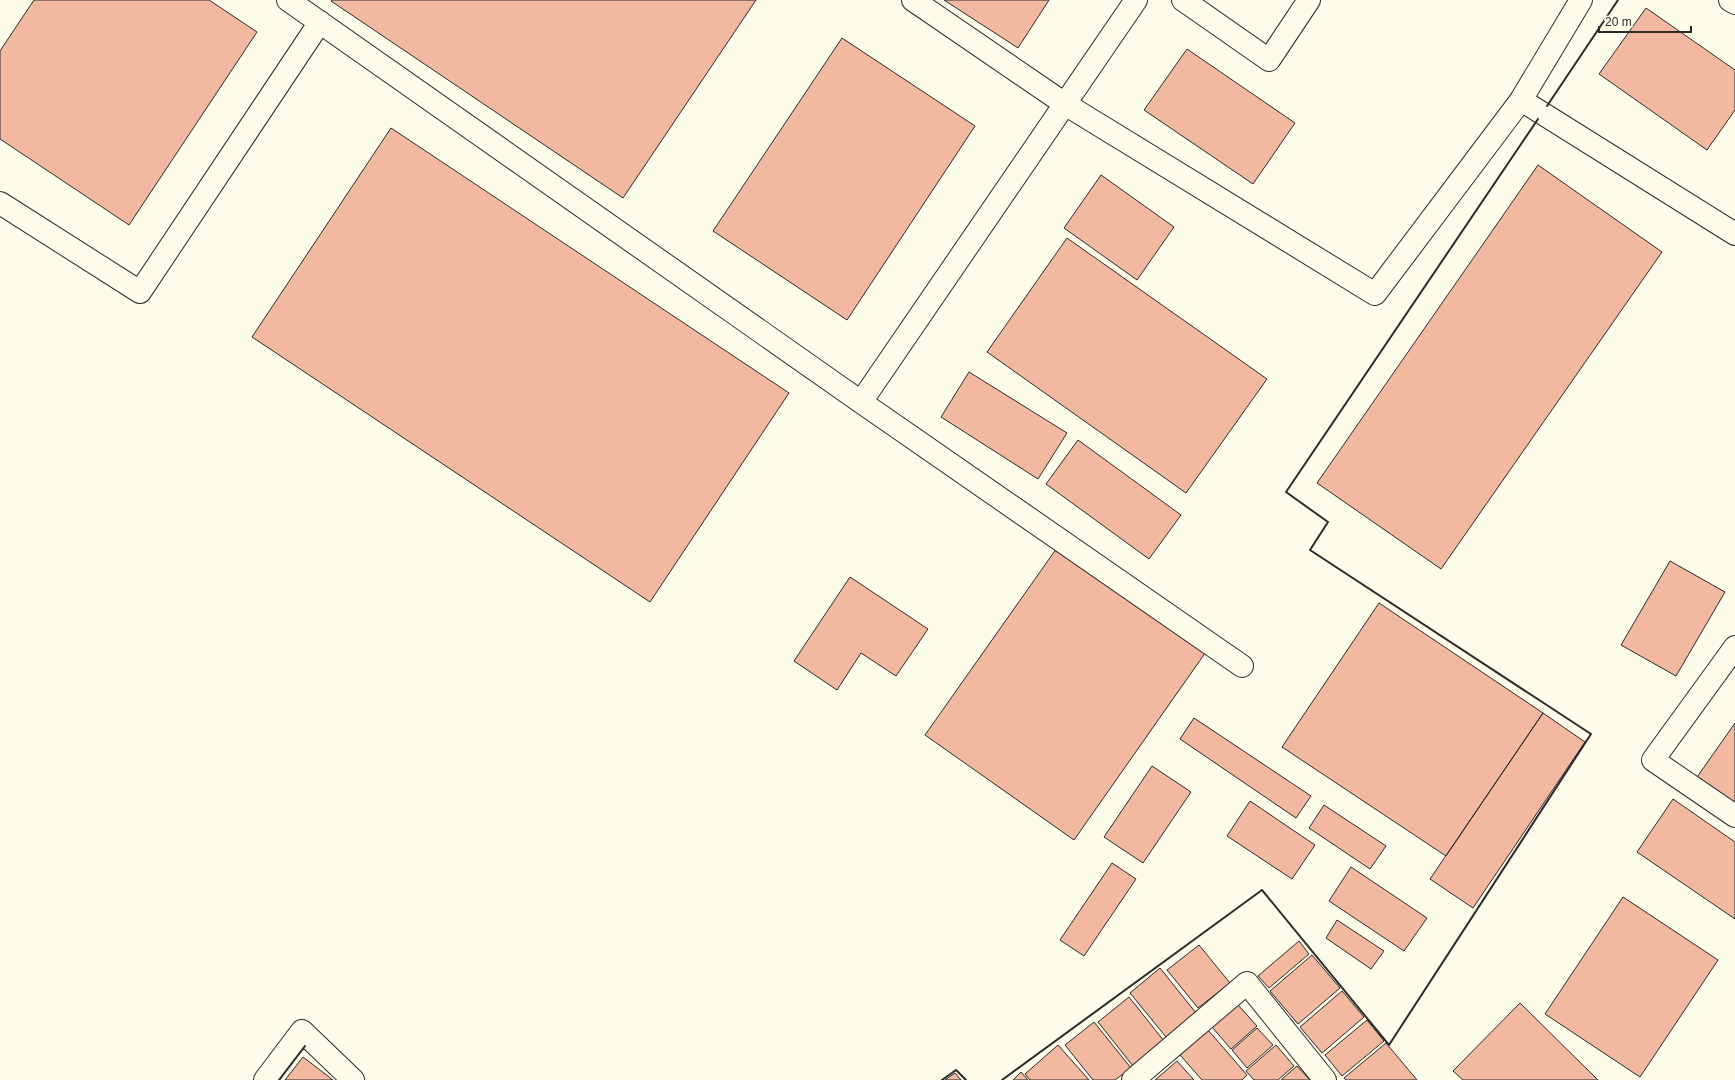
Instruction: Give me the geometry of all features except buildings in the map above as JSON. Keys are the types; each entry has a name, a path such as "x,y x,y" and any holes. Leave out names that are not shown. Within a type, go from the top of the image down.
{"street":[{"path":"288,0 861,402 1242,666"},
{"path":"913,0 1065,104 1375,294 1521,100 1581,0"},
{"path":"861,402 1136,0"},
{"path":"1183,0 1269,60 1309,0"},
{"path":"1730,0 1735,3"},
{"path":"0,203 140,292 320,22"},
{"path":"1521,100 1735,234"},
{"path":"1735,647 1653,760 1735,816"},
{"path":"1133,1080 1247,983 1325,1080"},
{"path":"265,1080 302,1031 353,1080"}],"wall":[{"path":"1547,106 1618,0"},
{"path":"1002,1080 1262,890 1389,1045 1591,734 1310,550 1328,522 1286,492 1538,119"},
{"path":"279,1080 305,1046"},
{"path":"942,1080 956,1070 966,1080"}]}
